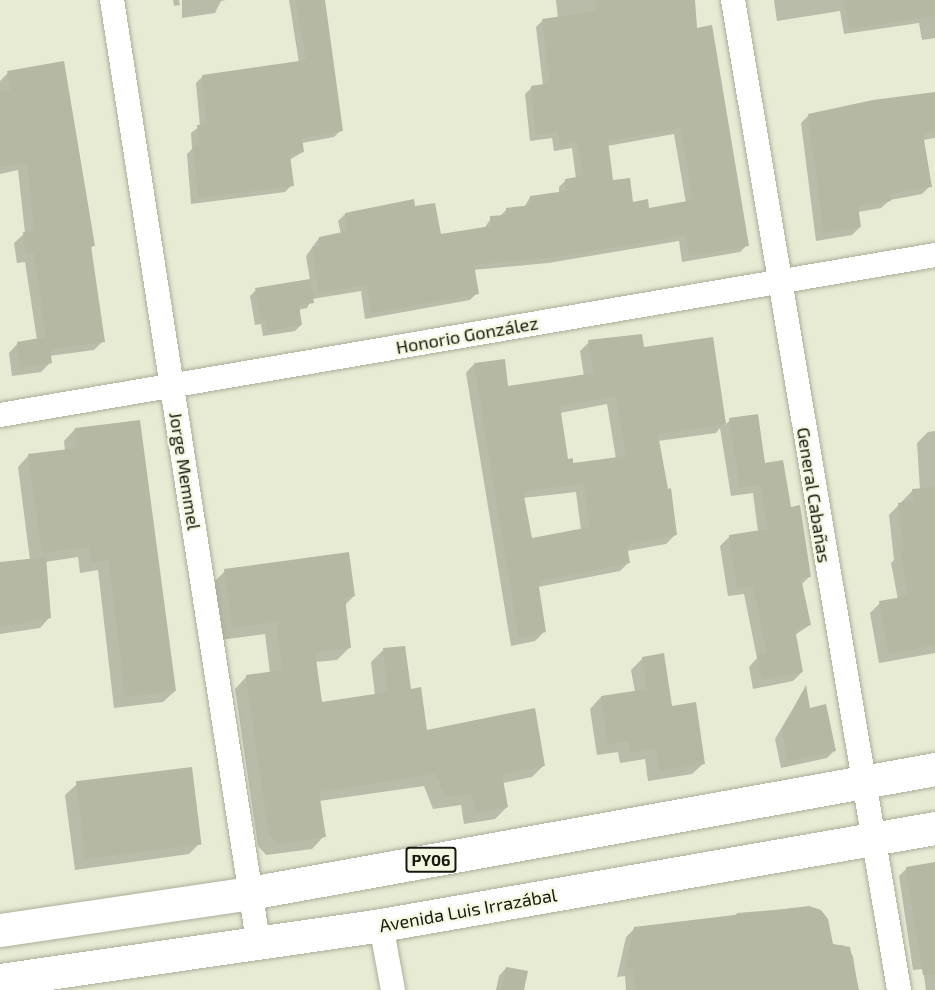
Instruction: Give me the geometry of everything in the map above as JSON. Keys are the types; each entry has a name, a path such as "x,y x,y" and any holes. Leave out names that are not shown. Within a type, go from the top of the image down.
{"highway":[{"name":"PY06","path":"0,930 250,894 935,769"},
{"name":"Avenida Luis Irrazábal","path":"0,980 381,925 935,828"}],"street":[{"name":"Jorge Memmel","path":"112,0 258,941"},
{"name":"General Cabañas","path":"733,0 861,781 899,990"},
{"name":"Honorio González","path":"0,414 935,255"},
{"path":"381,925 393,990"}],"building":[{"path":"296,0 325,0 343,131 302,138 304,152 290,155 294,186 198,198 194,146 200,145 197,125 207,124 202,75 306,60"},
{"path":"595,0 695,0 697,28 712,25 749,246 689,256 686,235 556,257 474,265 479,294 372,313 367,285 319,292 312,247 320,246 319,237 348,231 345,213 414,199 415,206 435,203 441,234 491,226 490,216 506,215 506,208 531,205 530,196 566,191 565,179 583,176 578,142 560,145 558,132 536,135 531,86 550,83 542,19 597,11","holes":["681,128 693,200 649,208 648,199 633,202 630,178 613,180 608,141"]},
{"path":"844,0 935,0 935,16 849,29"},
{"path":"64,61 95,246 91,246 105,342 50,349 52,363 21,368 17,342 46,337 34,253 26,254 23,232 34,231 27,162 0,167 0,91 11,90 7,71"},
{"path":"935,92 935,132 923,134 932,187 890,194 891,201 858,206 861,227 824,233 808,114 873,100"},
{"path":"310,279 314,303 299,305 302,325 268,331 267,319 261,320 255,288"},
{"path":"642,334 644,347 713,337 726,424 658,434 668,489 671,488 677,535 627,545 630,563 538,581 546,632 519,638 474,363 505,359 508,386 594,373 588,340","holes":["616,396 626,456 573,463 573,458 568,459 560,406","584,484 590,527 532,538 523,491"]},
{"path":"758,414 765,463 783,460 791,507 800,505 811,577 801,578 811,625 795,629 803,672 762,680 757,656 767,654 753,586 737,588 729,535 768,529 761,485 740,488 729,418"},
{"path":"140,420 176,691 125,697 109,560 91,562 89,547 42,553 28,454 77,448 75,428"},
{"path":"935,487 935,645 889,654 879,601 909,596 900,551 904,551 898,503 914,501 912,489"},
{"path":"349,552 355,596 345,598 351,648 315,652 322,702 388,692 383,648 405,646 411,689 421,687 427,730 535,708 545,766 502,774 508,807 476,813 472,794 445,797 436,774 319,792 326,837 279,844 269,834 246,675 282,670 277,622 232,628 224,569"},
{"path":"46,557 51,618 0,627 0,562"},
{"path":"664,653 672,706 696,702 705,764 659,771 656,749 631,753 629,741 608,745 601,696 647,689 642,657"},
{"path":"806,685 810,708 826,704 836,751 788,761 782,730"},
{"path":"192,767 202,844 85,859 76,781"},
{"path":"935,862 935,974 923,975 906,867"},
{"path":"809,906 821,910 828,919 833,944 850,947 859,990 636,990 633,968 625,969 634,927"},
{"path":"506,967 528,971 524,990 501,990"}]}
